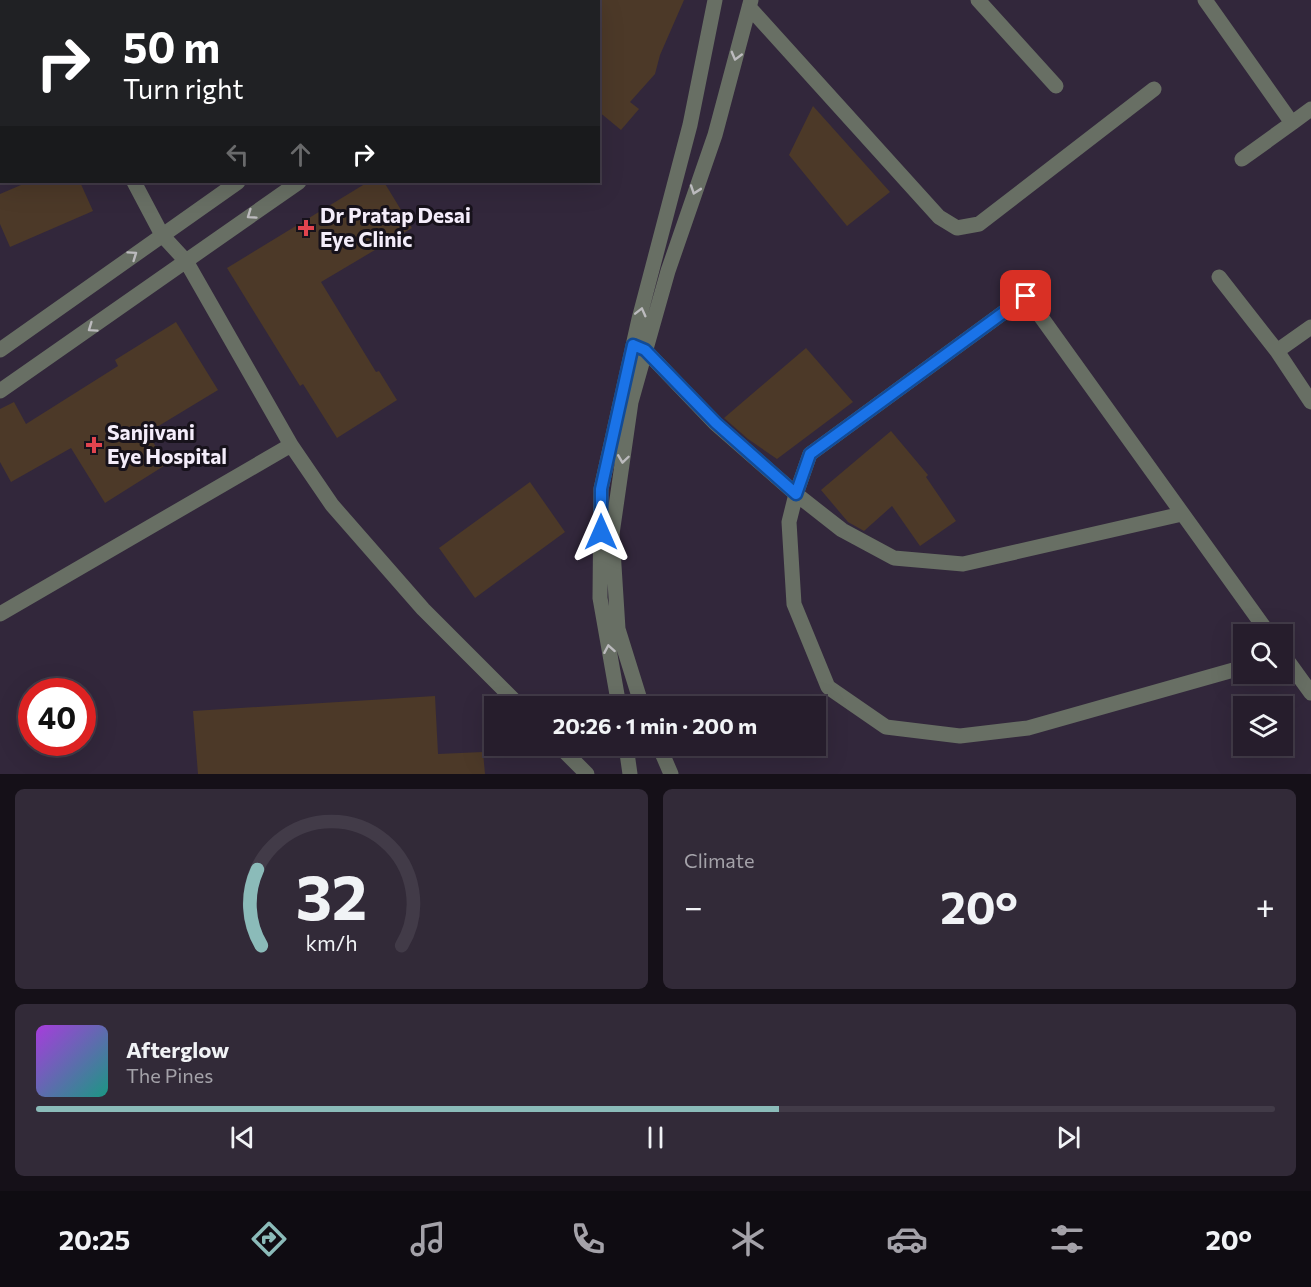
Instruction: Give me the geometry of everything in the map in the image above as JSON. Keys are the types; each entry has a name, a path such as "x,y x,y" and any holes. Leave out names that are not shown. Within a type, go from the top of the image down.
{"street":[{"path":"617,696 600,598 601,489 639,347 716,0"},
{"path":"978,0 1056,86"},
{"path":"1205,0 1292,123"},
{"path":"639,696 618,629 612,534 639,347 715,135 750,4"},
{"path":"750,4 939,217 957,228 980,224 1154,89"},
{"path":"1242,159 1311,109"},
{"path":"135,183 162,235 186,261 291,446 332,505 423,609 510,696"},
{"path":"0,350 237,183"},
{"path":"0,391 298,183"},
{"path":"1220,277 1277,351 1311,402"},
{"path":"1233,671 1028,728 960,736 886,727 828,687 794,604 789,522 810,454 1026,296 1262,624"},
{"path":"1277,351 1311,327"},
{"path":"639,347 716,423 796,494 842,530 894,558 963,564 1182,514"},
{"path":"0,614 291,446"},
{"path":"1293,669 1311,693"},
{"path":"569,756 583,771"},
{"path":"627,756 630,774"},
{"path":"663,756 671,774"}],"building":[{"path":"600,0 684,0 660,55 655,74 630,102 639,109 621,130 600,113"},
{"path":"813,106 890,192 847,226 789,155"},
{"path":"26,183 80,183 93,211 10,247 0,224 0,194"},
{"path":"366,183 385,183 412,228 321,282 376,372 379,371 397,400 337,438 303,384 300,386 227,268"},
{"path":"176,322 218,390 147,433 167,464 105,503 71,448 11,482 0,462 0,409 14,402 26,424 118,366 115,360"},
{"path":"806,348 853,402 777,459 748,439 724,418"},
{"path":"891,431 928,475 926,477 956,521 920,546 892,506 864,531 848,522 821,490"},
{"path":"530,482 565,532 475,598 439,548"},
{"path":"435,696 438,754 483,752 485,774 198,774 193,711"}],"place":[{"name":"Dr Pratap Desai Eye Clinic","path":"306,228"},
{"name":"Sanjivani Eye Hospital","path":"94,445"}],"route":[{"path":"601,532 601,489 633,345 645,350 716,423 796,494 810,454 1026,296"}]}
